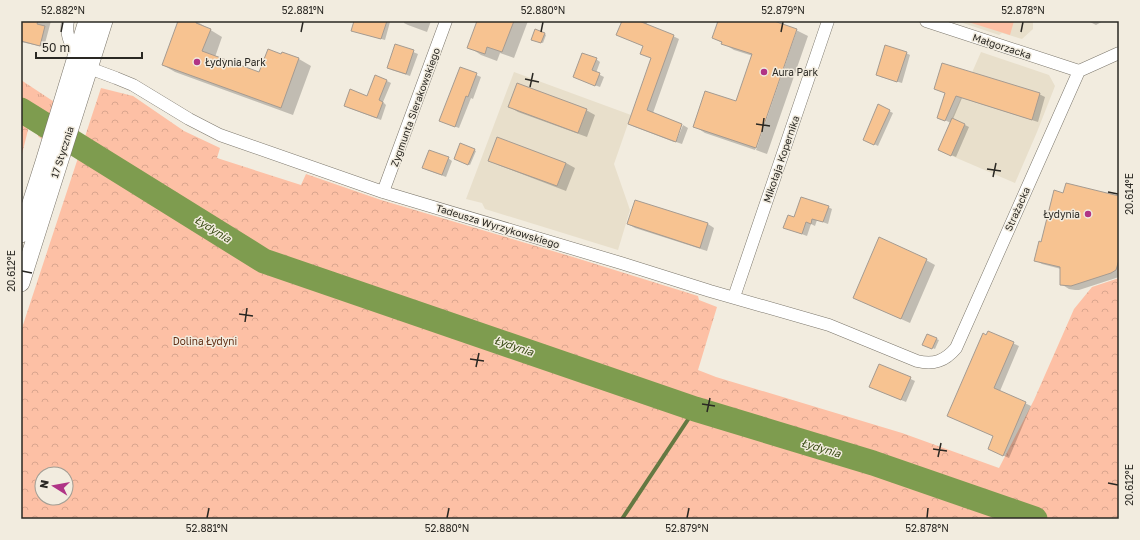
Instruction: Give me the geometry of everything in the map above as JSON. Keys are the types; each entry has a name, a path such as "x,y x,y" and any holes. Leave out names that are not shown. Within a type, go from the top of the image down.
{"main road":[{"name":"17 Stycznia","path":"21,283 50,166 71,99 76,56 87,21"},
{"name":"17 Stycznia","path":"71,99 89,68 104,21"},
{"name":"17 Stycznia","path":"21,234 50,166"}],"street":[{"path":"68,21 67,35 76,56"},
{"name":"Zygmunta Sierakowskiego","path":"383,192 446,21"},
{"name":"Mikołaja Kopernika","path":"734,297 828,21"},
{"name":"Małgorzacka","path":"926,21 1079,71"},
{"path":"1079,71 1119,52"},
{"name":"Tadeusza Wyrzykowskiego","path":"89,68 133,85 189,119 220,135 383,192 830,325 917,361"},
{"name":"Strażacka","path":"917,361 935,363 952,354 956,348 1079,71"}],"shaded area":[{"path":"957,21 1033,21 1033,29 1022,39 1002,33 999,35"},
{"path":"981,52 1049,75 1055,86 1015,183 938,150"},
{"path":"514,72 631,115 614,164 630,210 618,250 485,209 482,203 466,199"}],"green space":[{"path":"965,21 1014,21 1010,35"},
{"path":"21,80 74,115 62,153 39,137 30,122 21,117"},
{"name":"Dolina Łydyni","path":"101,88 133,96 184,131 220,148 217,158 301,185 306,174 381,200 698,296 699,300 717,307 698,370 716,377 902,433 999,468 1034,400 1074,309 1092,287 1119,278 1119,519 21,519 21,331"},
{"path":"21,117 30,122 21,158"}],"building":[{"path":"21,21 38,21 37,24 45,26 40,46 21,41"},
{"name":"Łydynia Park","path":"178,21 196,21 196,23 211,29 202,51 259,72 268,49 299,58 281,108 162,65"},
{"path":"354,21 387,21 381,39 351,31"},
{"path":"477,21 514,21 502,52 487,47 485,54 467,48"},
{"path":"622,21 639,21 674,35 647,110 682,124 676,142 628,124 651,58 640,54 643,46 616,35"},
{"name":"Aura Park","path":"718,21 774,21 797,29 756,148 693,127 705,91 736,101 752,54 721,44 722,42 712,38"},
{"path":"535,29 545,33 541,43 531,40"},
{"path":"395,44 414,50 406,74 387,68"},
{"path":"885,45 907,52 897,82 876,75"},
{"path":"582,53 597,58 592,70 600,73 595,86 573,77"},
{"path":"942,63 1040,93 1032,120 956,96 945,121 937,118 945,93 934,89"},
{"path":"460,67 477,73 468,97 466,96 455,127 439,121"},
{"path":"375,75 387,80 379,100 383,102 377,118 344,106 350,89 367,96"},
{"path":"517,83 587,109 578,133 508,107"},
{"path":"878,104 890,110 874,145 863,140"},
{"path":"952,118 965,124 951,156 938,150"},
{"path":"497,137 566,163 557,186 488,161"},
{"path":"460,143 475,149 468,165 454,159"},
{"path":"429,150 449,157 442,175 422,168"},
{"path":"1066,183 1119,196 1119,260 1116,270 1071,286 1060,285 1060,267 1034,261 1039,241 1041,242 1054,190 1063,193"},
{"path":"801,197 829,206 823,222 812,219 811,224 806,222 802,234 783,228 788,215 794,217"},
{"path":"635,200 708,223 700,248 627,224"},
{"path":"879,237 927,259 901,319 853,298"},
{"path":"988,331 1014,342 994,388 1026,402 1003,456 988,449 993,436 947,416 983,333 986,335"},
{"path":"927,334 937,338 932,349 922,345"},
{"path":"879,364 911,377 901,400 869,387"}],"waterway":[{"name":"Łydynia","path":"21,110 264,261 695,409 873,463 1035,519"},
{"path":"622,519 695,409"}],"place":[{"name":"Łydynia Park","path":"197,62"},
{"name":"Aura Park","path":"764,72"},
{"name":"Łydynia","path":"1088,214"}]}
